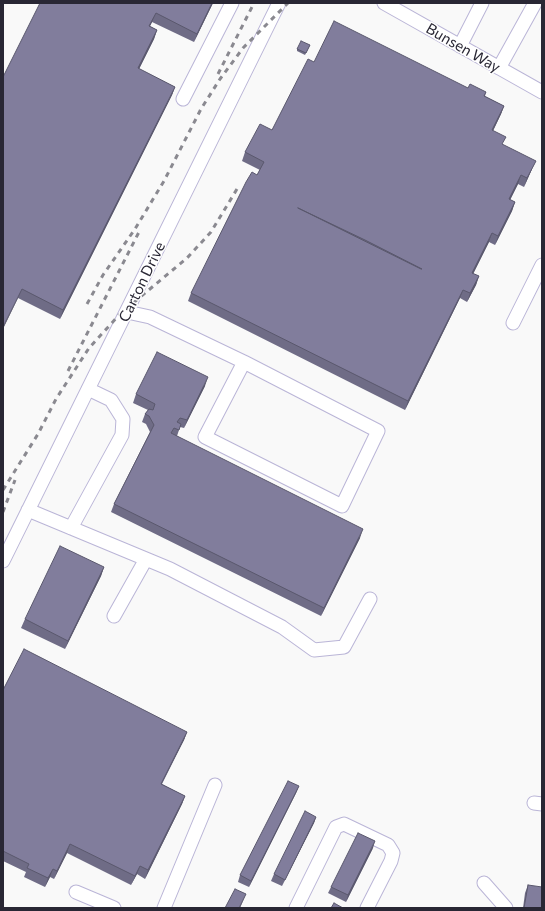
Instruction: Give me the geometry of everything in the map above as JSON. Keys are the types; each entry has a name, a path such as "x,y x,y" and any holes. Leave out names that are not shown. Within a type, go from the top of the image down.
{"street":[{"path":"183,99 232,3"},
{"name":"Carton Drive","path":"3,560 279,3"},
{"name":"Bunsen Way","path":"384,3 542,92"},
{"path":"460,46 481,3"},
{"path":"499,68 535,3"},
{"path":"513,322 542,265"},
{"path":"127,312 150,317 244,362 378,430 342,506 205,437 244,362"},
{"path":"71,528 122,435 123,419 111,400 88,389"},
{"path":"28,510 170,569 282,627 314,650 344,647 370,599"},
{"path":"114,616 146,559"},
{"path":"164,908 215,785"},
{"path":"296,908 336,827 344,824 388,845 393,853 391,861 367,908"},
{"path":"484,883 506,908"},
{"path":"76,892 114,908"}],"building":[{"path":"40,3 212,3 197,34 156,13 149,26 157,30 138,68 175,87 63,310 22,289 3,327 3,77"},
{"path":"334,21 468,88 470,84 486,92 484,96 504,106 492,130 506,137 502,144 536,161 527,178 521,175 509,199 515,202 498,236 492,233 472,273 479,276 470,293 463,290 408,401 191,293 246,182 252,172 257,175 264,162 245,152 260,124 272,130 308,59 314,62","holes":["298,208 365,240 422,269"]},
{"path":"301,41 310,45 306,53 297,49"},
{"path":"157,352 208,377 187,420 180,418 177,422 181,424 179,430 174,428 171,433 363,529 324,608 114,504 154,425 149,416 145,414 149,409 153,410 155,404 136,394"},
{"path":"60,546 104,567 68,641 25,619"},
{"path":"24,649 187,732 161,784 185,796 148,870 140,866 135,876 70,844 57,871 53,869 48,878 27,868 29,864 3,851 3,690"},
{"path":"288,781 299,786 251,881 240,875"},
{"path":"305,811 316,817 285,880 274,874"},
{"path":"358,833 375,841 348,895 331,887"},
{"path":"528,885 542,887 542,908 524,908"},
{"path":"235,889 246,894 239,908 225,908"},
{"path":"334,903 343,908 331,908"}],"railway":[{"path":"218,74 254,3"},
{"path":"87,304 103,275 135,229 164,181 201,109 220,79 243,48 288,3"},
{"path":"3,490 38,434 56,399 89,348 120,314 187,258 211,232 237,189"},
{"path":"68,371 140,230"},
{"path":"3,512 15,480"}]}
